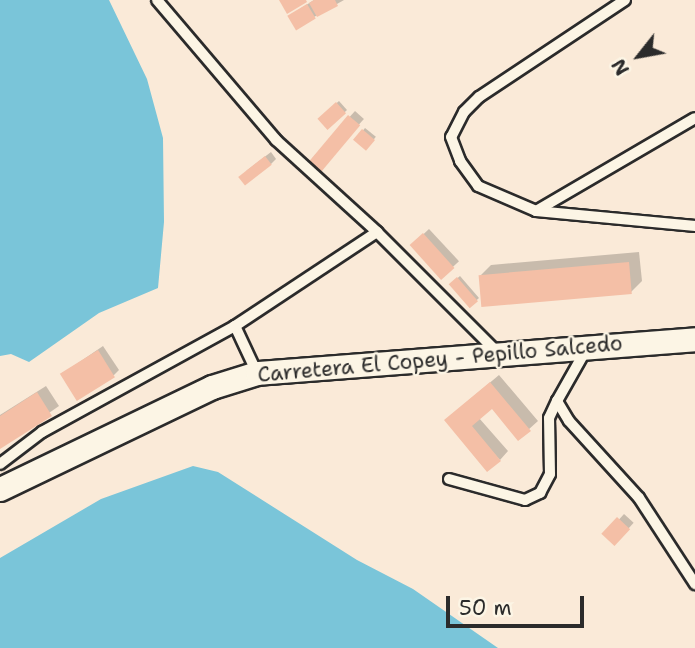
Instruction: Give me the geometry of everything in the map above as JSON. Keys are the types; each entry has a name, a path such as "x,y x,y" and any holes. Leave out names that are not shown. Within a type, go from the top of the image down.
{"street":[{"name":"Carretera El Copey - Pepillo Salcedo","path":"0,489 212,387 257,373 588,345 695,339"}],"lane":[{"path":"157,0 276,140 377,232 499,354"},
{"path":"625,0 479,97 464,112 451,137 460,162 478,186 536,211 695,226"},
{"path":"536,211 695,118"},
{"path":"0,464 42,432 235,326 377,232"},
{"path":"235,326 257,373"},
{"path":"449,479 525,500 540,493 550,474 549,418 588,345"},
{"path":"557,401 569,421 639,498 695,584"}],"water":[{"path":"0,0 109,0 147,79 163,138 164,222 158,288 99,313 29,362 11,354 0,356"},
{"path":"193,466 218,472 357,560 413,589 498,648 0,648 0,558 101,499"}],"building":[{"path":"279,0 306,0 307,2 287,14"},
{"path":"314,0 335,0 338,6 317,17 309,3"},
{"path":"307,4 316,19 296,30 287,16"},
{"path":"336,102 346,113 327,130 317,119"},
{"path":"348,115 360,125 322,171 309,161"},
{"path":"362,129 375,140 366,151 353,140"},
{"path":"265,156 272,165 245,186 238,177"},
{"path":"423,233 454,268 441,280 410,245"},
{"path":"629,262 632,294 481,307 479,275"},
{"path":"457,277 478,301 470,308 449,284"},
{"path":"98,350 115,377 77,401 60,374"},
{"path":"490,382 531,431 518,441 492,409 472,426 501,461 487,472 444,420"},
{"path":"37,392 52,416 0,449 0,416"},
{"path":"617,517 630,529 614,546 601,534"}]}
